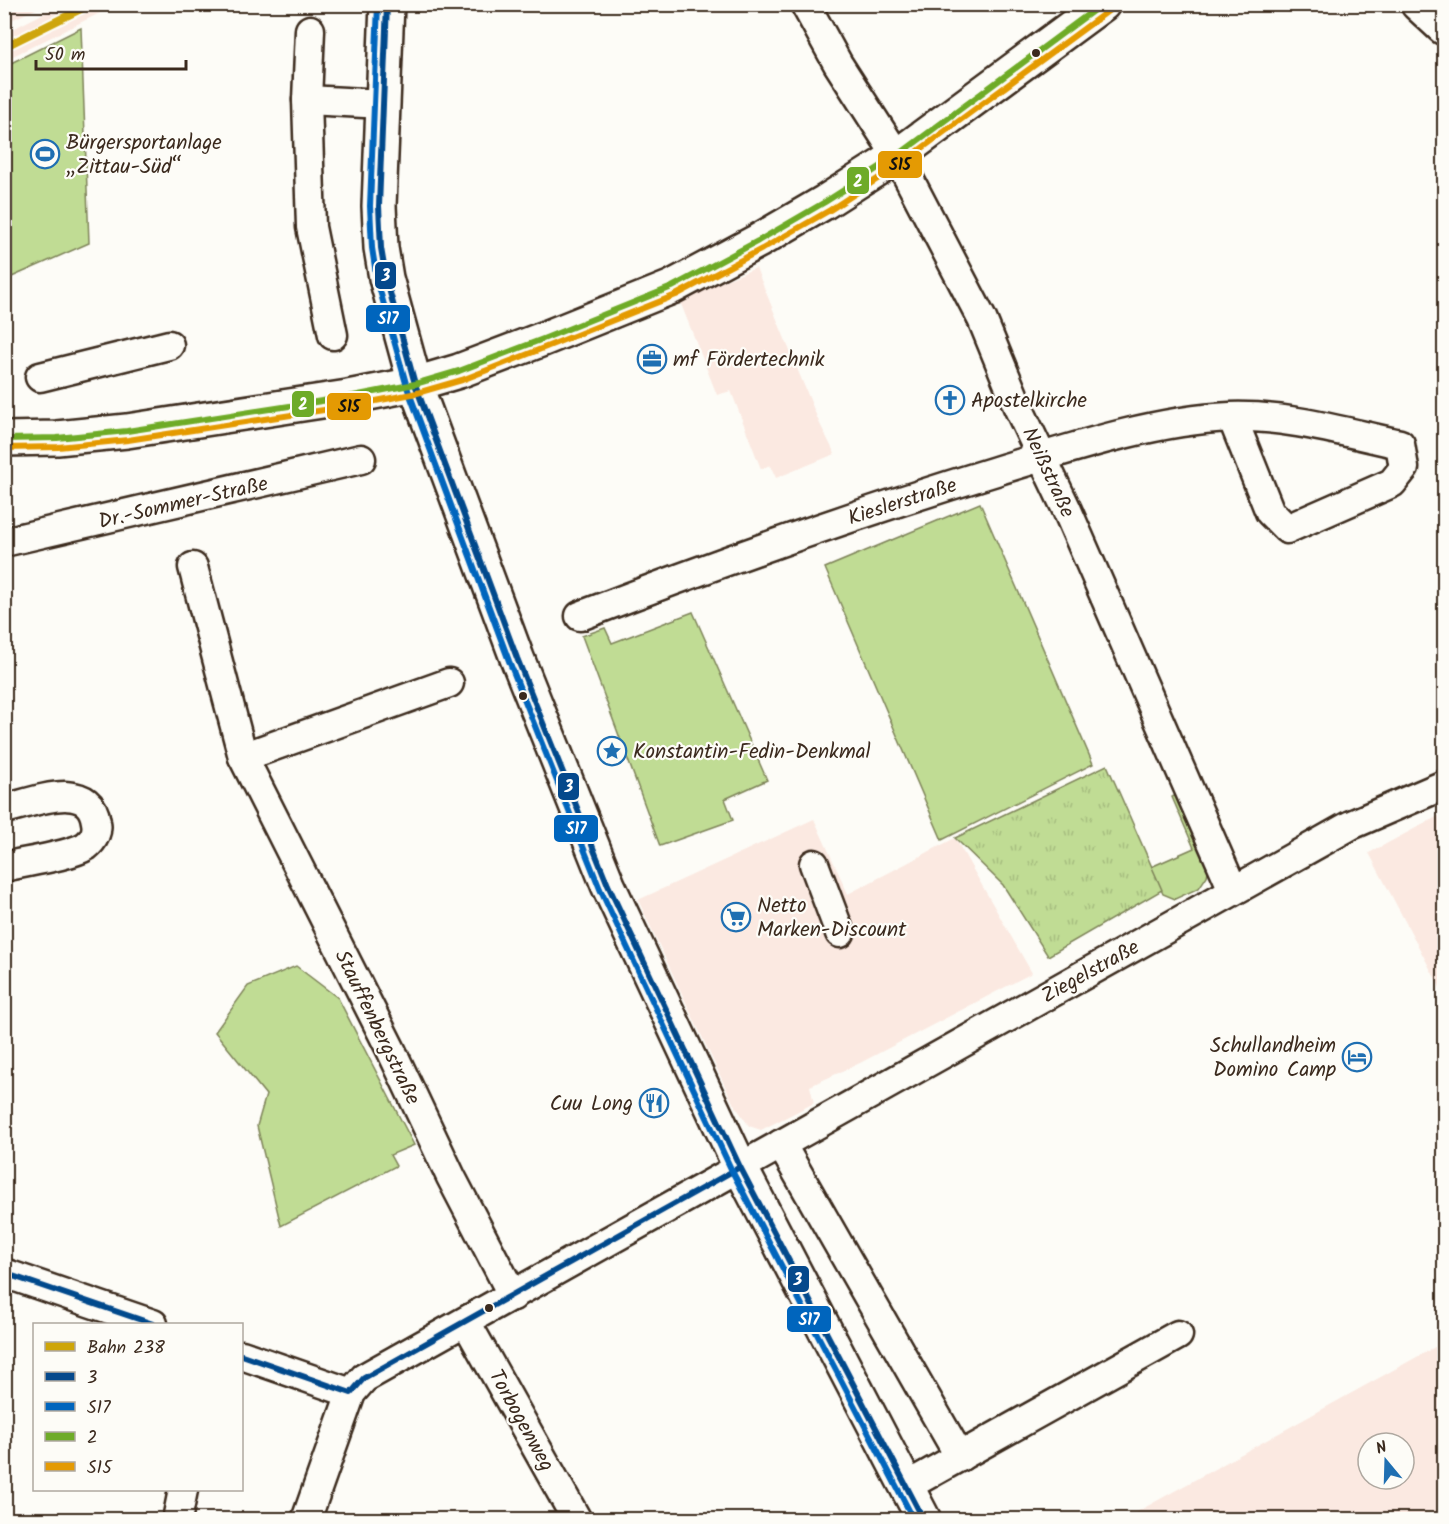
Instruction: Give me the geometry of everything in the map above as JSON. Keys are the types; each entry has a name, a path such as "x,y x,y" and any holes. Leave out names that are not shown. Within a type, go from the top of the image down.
{"main road":[{"path":"387,4 379,206 381,248 386,278 415,384 517,658 608,885 740,1167 924,1520"},
{"path":"4,439 57,438 127,431 224,417 415,384 459,371 543,339 672,287 758,241 897,156 1103,4"},
{"path":"1418,4 1444,28"}],"street":[{"name":"Neißstraße","path":"805,4 838,64 897,156 982,319 1018,407 1233,890"},
{"path":"309,30 307,100 311,227 333,335"},
{"path":"307,100 384,104"},
{"path":"40,377 169,345"},
{"name":"Kieslerstraße","path":"580,616 693,572 812,530 1042,457 1185,420 1232,417 1282,420 1400,444 1404,468 1392,483 1287,528 1270,512 1232,417"},
{"name":"Dr.-Sommer-Straße","path":"4,542 361,459"},
{"name":"Stauffenbergstraße","path":"193,567 243,757 391,1050 451,1177 513,1296"},
{"path":"243,757 448,683"},
{"name":"Ziegelstraße","path":"351,1393 364,1378 383,1366 513,1296 1233,890 1351,825 1444,785"},
{"path":"4,809 62,796 76,796 89,804 96,823 94,838 83,848 4,867"},
{"path":"814,864 840,933"},
{"path":"781,1144 960,1456"},
{"path":"4,1273 150,1323"},
{"name":"Torbogenweg","path":"466,1322 577,1520"},
{"path":"906,1486 1179,1335"},
{"path":"243,1355 351,1393 306,1520"},
{"path":"177,1520 183,1491"}],"shaded area":[{"path":"5,4 44,4 44,5 5,23"},
{"path":"62,4 116,5 5,60 5,33"},
{"path":"756,268 819,422 835,454 776,478 770,465 761,469 731,391 717,395 679,299"},
{"path":"1444,813 1444,995 1369,853"},
{"path":"814,819 848,894 955,838 1032,973 860,1063 810,1086 814,1103 761,1130 749,1126 732,1101 638,900"},
{"path":"1444,1342 1444,1519 1124,1519"}],"green space":[{"name":"Bürgersportanlage „Zittau-Süd“","path":"81,28 89,243 5,280 5,66"},
{"path":"980,503 1093,764 942,840 825,568"},
{"path":"693,612 767,780 725,799 733,820 660,846 582,636 605,628 612,643"},
{"path":"1107,765 1162,890 1048,956 1003,885 955,838"},
{"path":"1182,792 1211,858 1207,876 1199,888 1175,899 1163,894 1151,867 1194,848 1172,797"},
{"path":"296,966 338,998 414,1145 390,1155 396,1166 281,1226 257,1126 266,1095 215,1032 248,986"}],"rail line":[{"name":"238","path":"4,47 91,4"}],"transit line":[{"name":"S17","path":"378,4 370,206 372,248 377,280 407,387 509,661 600,889 732,1171 914,1520"},
{"name":"3","path":"387,4 379,206 381,248 386,278 415,384 517,658 608,885 740,1167 924,1520"},
{"name":"2","path":"4,439 57,438 127,431 348,397 415,384 459,371 543,339 672,287 825,202 897,156 1102,4"},
{"name":"S15","path":"4,448 58,447 128,440 350,406 417,393 462,380 546,347 676,295 830,210 902,163 1108,11"},
{"name":"3","path":"243,1355 351,1393 364,1378 740,1167"},
{"name":"3","path":"4,1273 150,1323"}],"place":[{"name":"Bürgersportanlage „Zittau-Süd“","path":"45,154"},
{"name":"mf Fördertechnik","path":"652,359"},
{"name":"Apostelkirche","path":"950,400"},
{"name":"Konstantin-Fedin-Denkmal","path":"612,751"},
{"name":"Netto Marken-Discount","path":"736,917"},
{"name":"Schullandheim Domino Camp","path":"1357,1057"},
{"name":"Cuu Long","path":"654,1103"}]}
